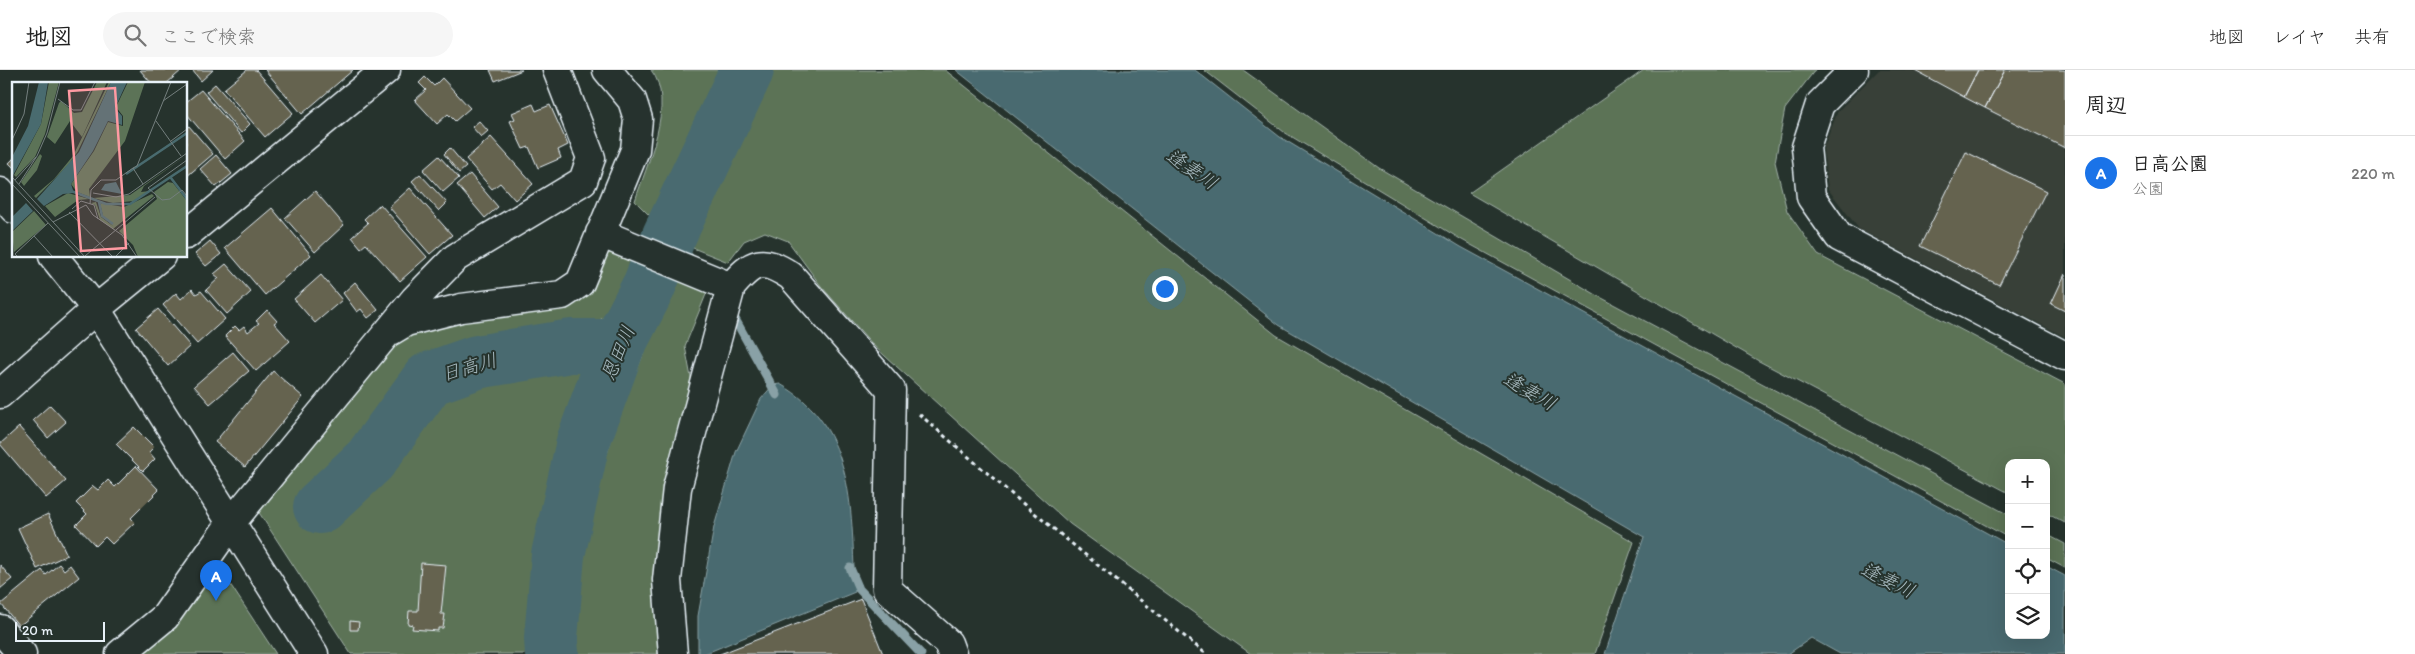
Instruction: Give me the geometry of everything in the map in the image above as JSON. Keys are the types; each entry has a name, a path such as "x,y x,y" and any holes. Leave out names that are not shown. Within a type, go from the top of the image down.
{"street":[{"path":"188,233 386,70"},
{"path":"120,654 165,617 231,523 388,333 455,258 583,180 591,158 557,70"},
{"path":"388,333 406,322 461,308 562,295 580,283 635,150 638,119 632,100 607,70"},
{"path":"1854,70 1820,104 1806,147 1810,197 1839,238 2065,356"},
{"path":"0,192 12,206"},
{"path":"600,233 731,287"},
{"path":"55,258 96,309 314,654"},
{"path":"0,394 96,309 158,258"},
{"path":"673,654 666,580 678,488 731,287 745,270 761,263 775,265 791,276 891,390 887,589 948,643 952,654"},
{"path":"0,629 22,654"}],"path":[{"path":"891,390 1015,497 1206,654"}],"shaded area":[{"path":"1879,70 2065,70 2065,337 1859,229 1828,189 1823,149 1838,111"}],"green space":[{"path":"651,70 729,70 659,225 635,201 652,153 660,116 661,99 658,83"},
{"path":"766,70 945,70 1276,335 1634,542 1595,654 1251,654 1070,524 874,346 821,286 788,241 765,232 744,241 728,262 683,244 716,174 757,75"},
{"path":"1204,70 1243,70 1379,168 1600,297 2005,513 2005,536 1462,240 1284,132"},
{"path":"1644,70 1815,70 1785,109 1775,162 1787,211 1818,255 2065,384 2065,523 2050,515 2050,459 2005,459 2005,491 1757,360 1469,193"},
{"path":"606,249 632,260 613,310 589,328 476,345 443,353 406,375 296,508 318,525 430,395 479,370 596,356 554,465 535,561 530,654 351,654 258,511 388,347 429,325 478,313 580,302"},
{"path":"675,279 707,292 685,346 693,388 669,654 575,654 577,603 583,554 592,507 620,416"},
{"path":"2050,536 2065,544 2065,568 2050,560"},
{"path":"204,576 226,578 276,654 143,654 177,624"}],"water":[{"name":"逢妻川","path":"956,70 1195,70 1280,137 1461,247 2005,543 2005,639 2050,639 2050,568 2065,576 2065,654 1840,654 1811,638 1788,654 1605,654 1644,537 1279,325"},
{"path":"780,384 805,402 824,424 837,448 845,475 850,504 855,592 704,654 698,654 698,616 714,527 736,452 761,399 773,385"}],"building":[{"path":"140,70 182,70 168,82 150,82"},
{"path":"192,70 213,70 201,81"},
{"path":"247,70 256,70 293,113 265,137 224,89"},
{"path":"265,70 353,70 302,114"},
{"path":"490,70 522,70 495,81"},
{"path":"1914,70 1978,70 1964,97"},
{"path":"1978,70 2005,70 1985,108 1964,97"},
{"path":"2005,70 2065,70 2065,148 1985,108"},
{"path":"425,77 434,86 442,78 470,108 455,121 448,114 437,124 415,100 426,90 419,83"},
{"path":"215,84 250,124 241,133 206,92"},
{"path":"201,90 245,141 225,159 188,115 188,100"},
{"path":"533,104 536,111 550,105 568,145 558,150 561,158 538,168 529,147 523,149 510,121 515,119 512,113"},
{"path":"479,121 488,131 481,137 472,127"},
{"path":"188,127 213,154 188,175"},
{"path":"491,137 533,184 515,200 500,183 492,189 466,159"},
{"path":"450,148 466,167 459,173 444,154"},
{"path":"1966,152 2046,191 1999,285 1920,246"},
{"path":"216,155 232,174 216,187 200,169"},
{"path":"439,156 459,178 443,192 423,170"},
{"path":"420,174 447,203 439,211 412,181"},
{"path":"470,174 498,207 485,218 457,185"},
{"path":"410,188 452,235 430,254 389,207"},
{"path":"315,191 344,225 315,252 285,218"},
{"path":"380,204 427,257 400,281 366,244 361,248 352,237 368,223 364,219"},
{"path":"272,208 311,255 265,295 225,248"},
{"path":"210,241 221,254 206,266 195,254"},
{"path":"226,264 251,292 227,314 206,290 219,278 214,274"},
{"path":"2065,274 2065,311 2051,304"},
{"path":"321,275 342,300 315,323 294,299"},
{"path":"355,282 378,310 368,318 361,309 357,312 343,293"},
{"path":"192,289 196,294 201,291 225,319 197,344 163,305 176,293 181,299"},
{"path":"158,309 190,346 168,366 136,328"},
{"path":"267,310 277,321 274,323 290,341 256,371 225,336 235,326 239,330 244,326 248,332 259,323 256,321"},
{"path":"233,352 249,371 210,404 194,386"},
{"path":"273,371 303,397 245,467 215,442"},
{"path":"50,405 66,422 48,438 33,420"},
{"path":"19,427 66,481 46,498 0,444"},
{"path":"134,427 154,447 149,452 155,459 143,471 116,444"},
{"path":"136,466 159,490 131,518 135,522 112,544 105,537 96,546 76,525 87,514 76,503 93,486 98,490 108,480 115,487"},
{"path":"48,514 67,555 37,569 18,528"},
{"path":"421,563 446,565 441,614 445,614 443,628 438,628 438,631 412,629 413,625 408,624 409,611 418,611"},
{"path":"59,564 64,570 70,565 79,577 19,626 1,604 42,570 46,575"},
{"path":"0,565 12,579 0,589"},
{"path":"861,599 883,654 720,654"},
{"path":"350,621 359,622 358,630 350,630"}],"waterway":[{"name":"恩田川","path":"552,654 551,638 558,555 583,442 618,346 649,286 669,236 747,70"},
{"path":"669,236 694,262"},
{"path":"730,310 777,395"},
{"name":"日高川","path":"320,507 370,460 429,379 477,362 571,346 618,346"},
{"path":"850,568 859,589 921,654"}],"place":[{"name":"日高公園","path":"216,601"}]}
